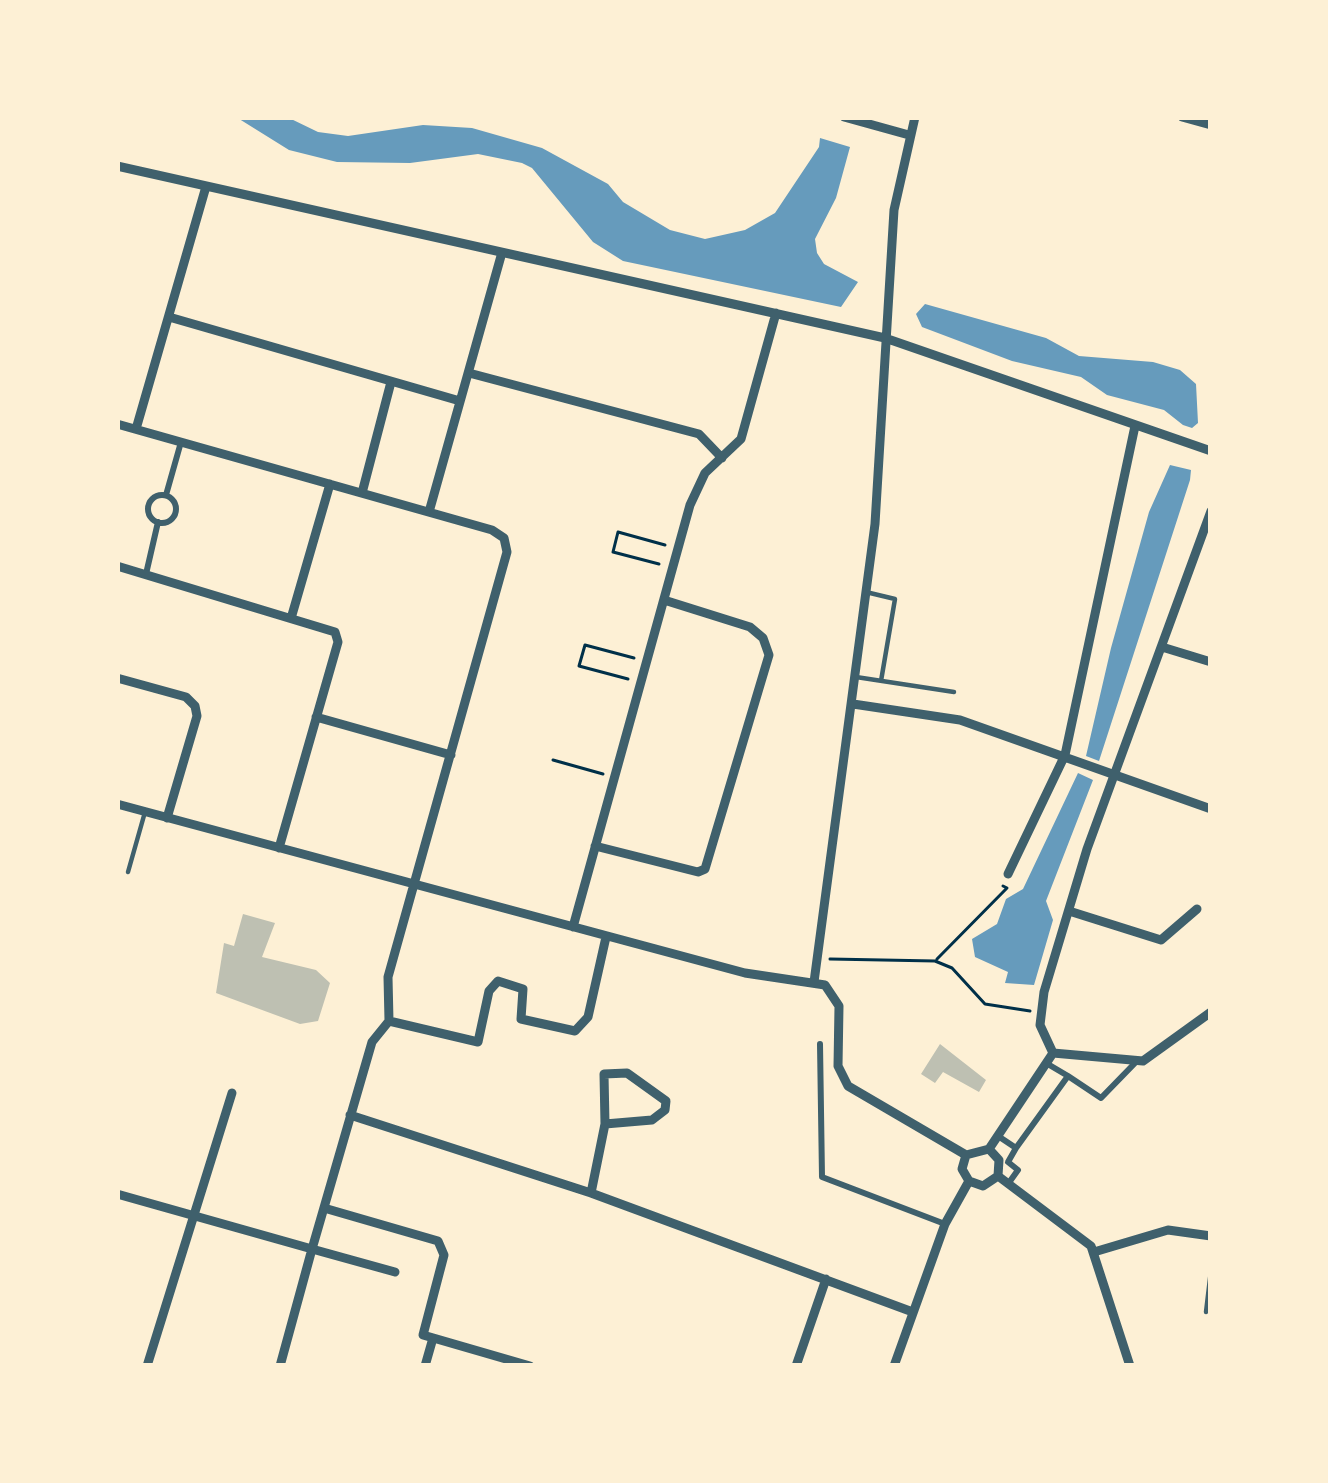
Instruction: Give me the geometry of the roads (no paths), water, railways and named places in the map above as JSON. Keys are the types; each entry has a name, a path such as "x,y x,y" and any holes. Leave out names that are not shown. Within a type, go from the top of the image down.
{"street":[{"path":"844,117 909,135"},
{"path":"814,982 866,592 894,210 915,117"},
{"path":"1181,117 1211,125"},
{"path":"117,166 206,190 885,338 1211,451"},
{"path":"136,430 206,190"},
{"path":"429,512 501,256"},
{"path":"573,927 698,486 741,440 776,313"},
{"path":"170,317 460,401"},
{"path":"469,373 699,434 722,458"},
{"path":"362,493 391,382"},
{"path":"117,424 491,530 504,538 507,552 388,976 389,1021 371,1042 280,1366"},
{"path":"1007,874 1065,754 1135,426"},
{"path":"166,495 176,510 172,519 158,522 148,505 166,495 181,442"},
{"path":"292,616 330,484"},
{"path":"1135,1063 1101,1098 1049,1058 1039,1011 1113,777 1211,511"},
{"path":"146,574 158,522"},
{"path":"117,566 327,626 338,642 279,848"},
{"path":"595,846 698,872 705,868 769,656 764,638 750,627 664,600"},
{"path":"1162,647 1211,662"},
{"path":"117,678 186,697 195,706 197,716 167,818"},
{"path":"853,704 960,720 1211,809"},
{"path":"316,717 451,755"},
{"path":"117,804 745,973 814,982 836,996 838,1066 848,1086 966,1155 988,1149 1049,1058"},
{"path":"1069,910 1160,940 1197,909"},
{"path":"389,1021 478,1042 490,987 498,981 523,989 520,1019 574,1030 588,1017 606,937"},
{"path":"1049,1058 1135,1063 1150,1058 1211,1012"},
{"path":"820,1044 822,1177 945,1224"},
{"path":"591,1193 605,1124 604,1074 626,1073 665,1100 665,1110 652,1120 605,1124"},
{"path":"966,1155 962,1169 969,1181 983,1186 1018,1170 1008,1162 1068,1076"},
{"path":"147,1366 232,1093"},
{"path":"350,1115 591,1193 910,1311"},
{"path":"998,1136 1016,1148"},
{"path":"988,1149 999,1160 1003,1180 1094,1252 1130,1366"},
{"path":"894,1366 945,1224 969,1181"},
{"path":"117,1194 395,1272"},
{"path":"324,1208 438,1241 444,1255 423,1335 530,1366"},
{"path":"1094,1252 1168,1230 1211,1236"},
{"path":"796,1366 826,1279"},
{"path":"425,1366 433,1338"}],"lane":[{"path":"866,592 895,599 881,681"},
{"path":"856,677 954,692"},
{"path":"128,872 145,812"},
{"path":"1206,1312 1211,1270"}],"water":[{"path":"236,117 287,117 318,132 348,136 423,125 472,128 542,148 608,184 623,202 670,230 705,239 745,230 775,213 819,147 820,138 850,147 836,198 815,239 817,253 824,264 858,282 841,307 623,261 593,242 532,168 522,163 478,154 410,163 337,162 289,150"},
{"path":"925,304 1046,338 1079,356 1153,362 1180,370 1196,384 1198,423 1192,428 1183,425 1164,410 1107,395 1081,377 1012,361 922,327 916,314"},
{"path":"1170,465 1191,470 1190,480 1099,761 1086,756 1111,648 1149,512"},
{"path":"1078,773 1093,780 1046,901 1053,920 1034,985 1005,983 1008,972 975,957 972,939 997,924 1006,899 1023,889"}]}
